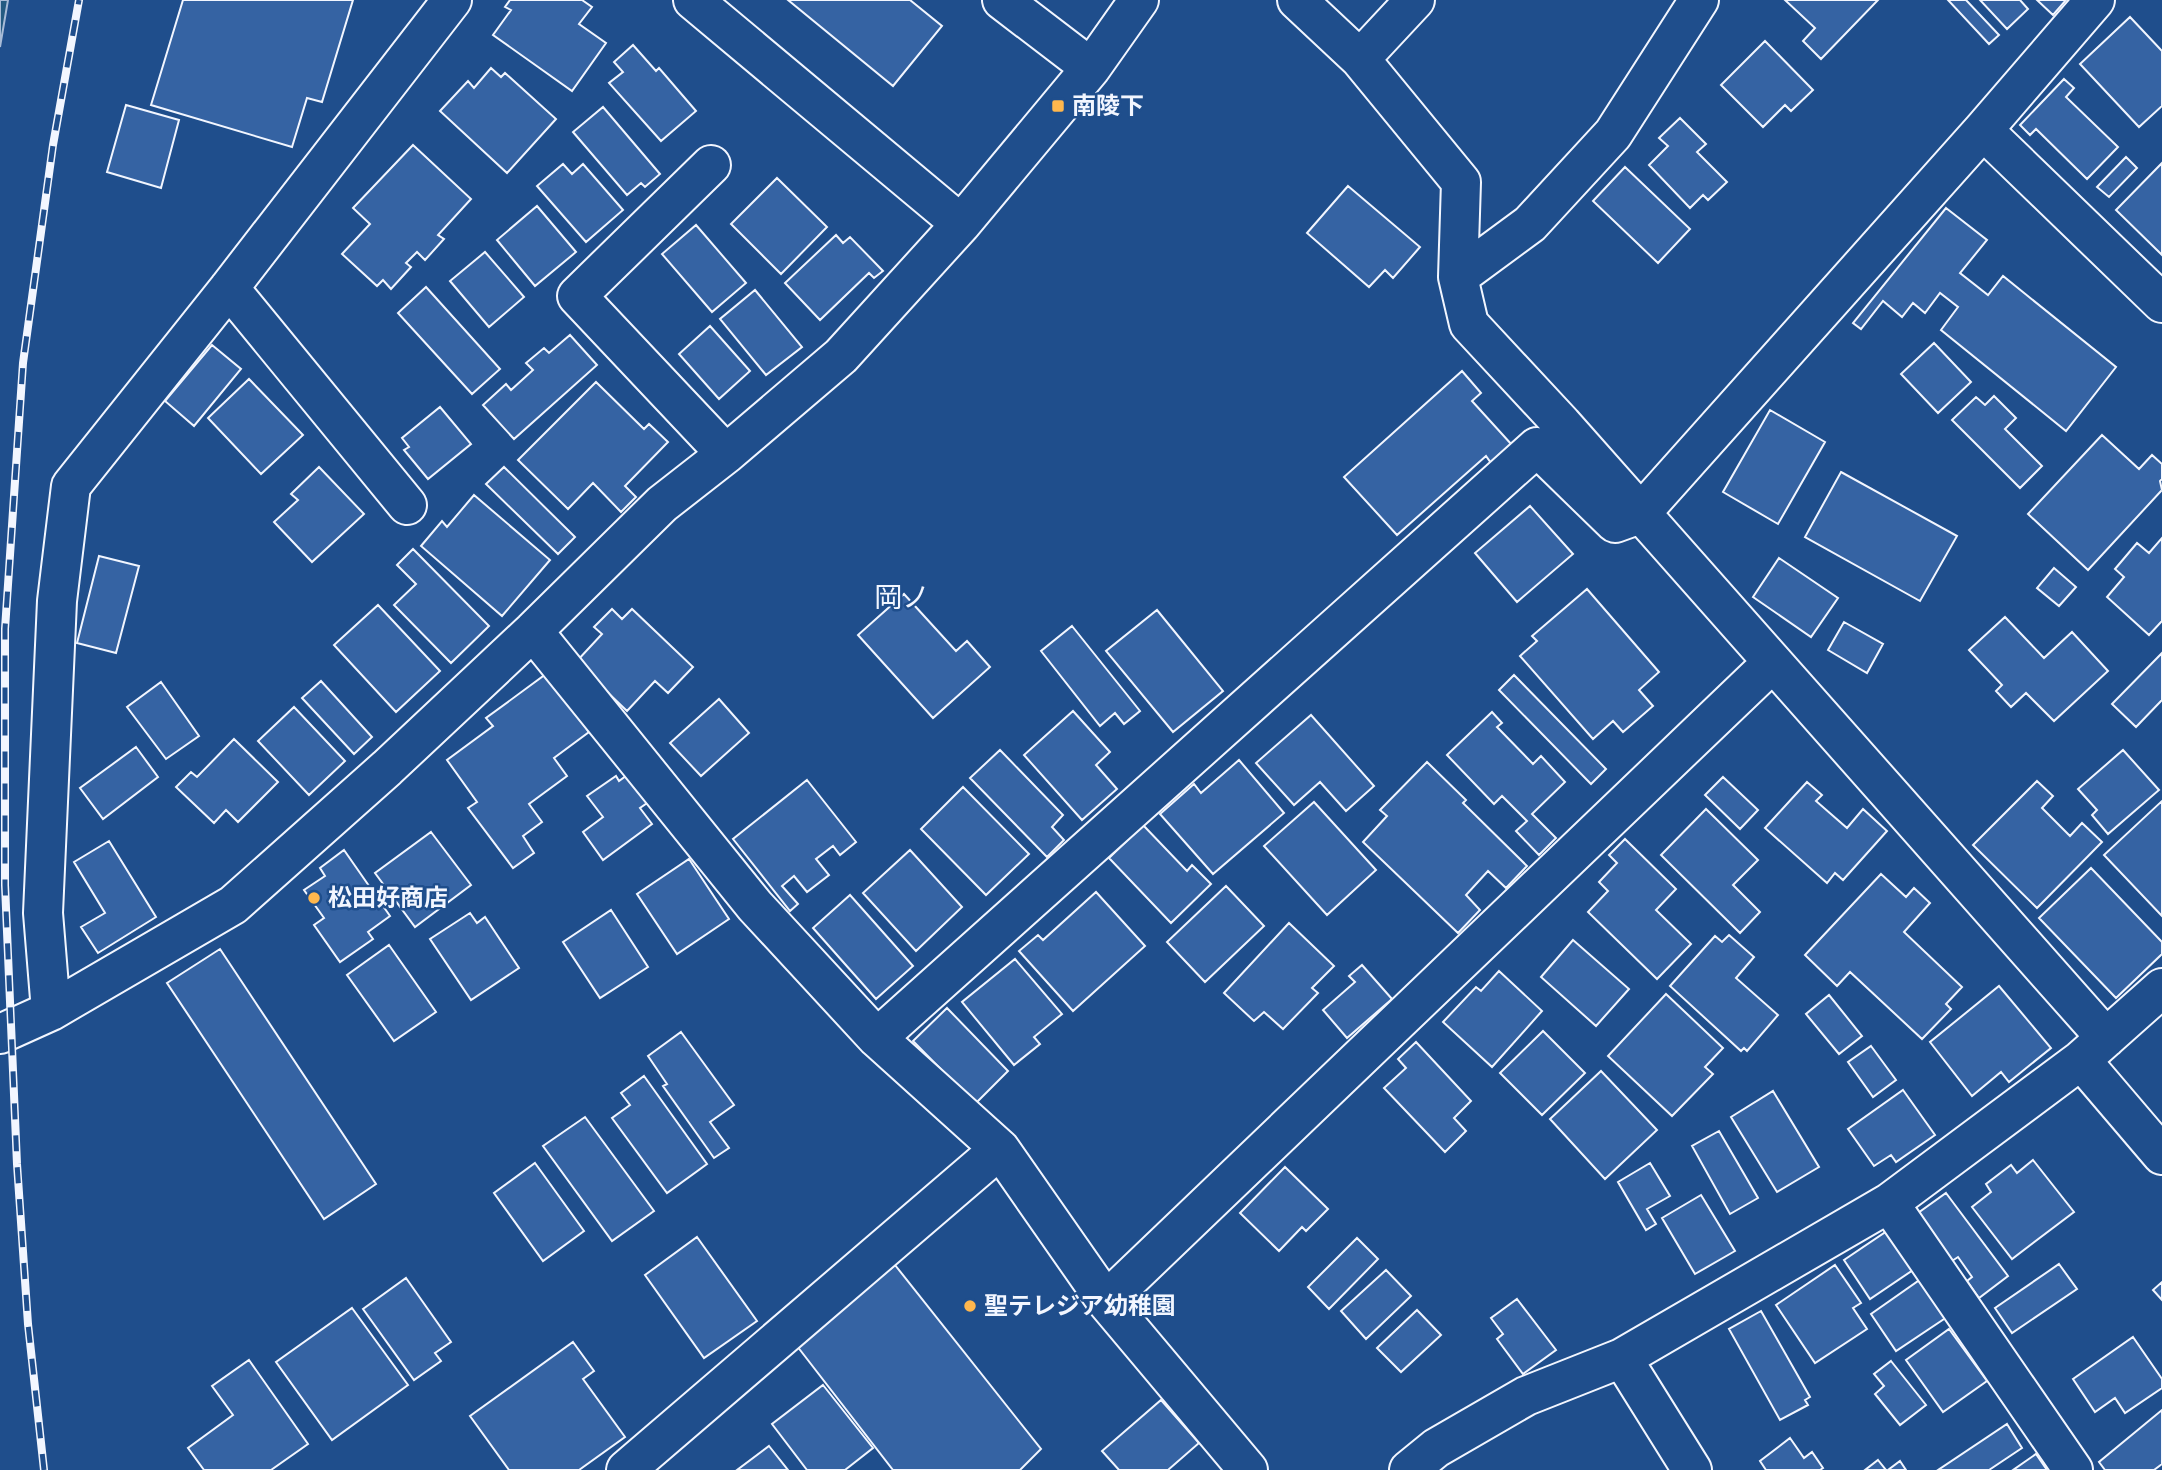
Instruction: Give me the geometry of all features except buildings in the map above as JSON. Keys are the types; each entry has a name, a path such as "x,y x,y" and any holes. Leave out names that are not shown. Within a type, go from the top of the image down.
{"street":[{"path":"51,1011 43,913 57,601 71,486 229,288 452,0"},
{"path":"693,0 961,224"},
{"path":"1002,0 1091,68"},
{"path":"0,1034 51,1011 233,905 387,768 663,504 841,356 961,224 1091,68 1139,0"},
{"path":"1297,0 1360,58 1461,182 1458,278 1469,324 1562,424 1772,663 2094,1049 2162,1156"},
{"path":"1360,58 1415,0"},
{"path":"1458,278 1530,224 1614,134 1699,0"},
{"path":"877,1038 1537,447 1615,523 1640,514 1983,130 2095,0"},
{"path":"1983,130 2162,303"},
{"path":"712,165 577,296 726,454"},
{"path":"229,288 407,505"},
{"path":"533,631 755,906 877,1038 1000,1149 1106,1301 1248,1470"},
{"path":"1106,1301 1772,663"},
{"path":"1409,1470 1436,1448 1526,1396 1622,1358 1889,1203 2094,1049 2162,988"},
{"path":"626,1470 1000,1149"},
{"path":"1889,1203 2073,1470"},
{"path":"1622,1358 1692,1470"}],"shaded area":[{"path":"0,0 8,0 0,47"}],"railway":[{"path":"44,1470 28,1324 17,1164 5,885 5,629 23,363 53,145 79,0"}],"place":[{"name":"南陵下","path":"1058,106"},
{"name":"松田好商店","path":"314,898"},
{"name":"聖テレジア幼稚園","path":"970,1306"}],"district":[{"name":"岡ノ","path":"902,597"}]}
